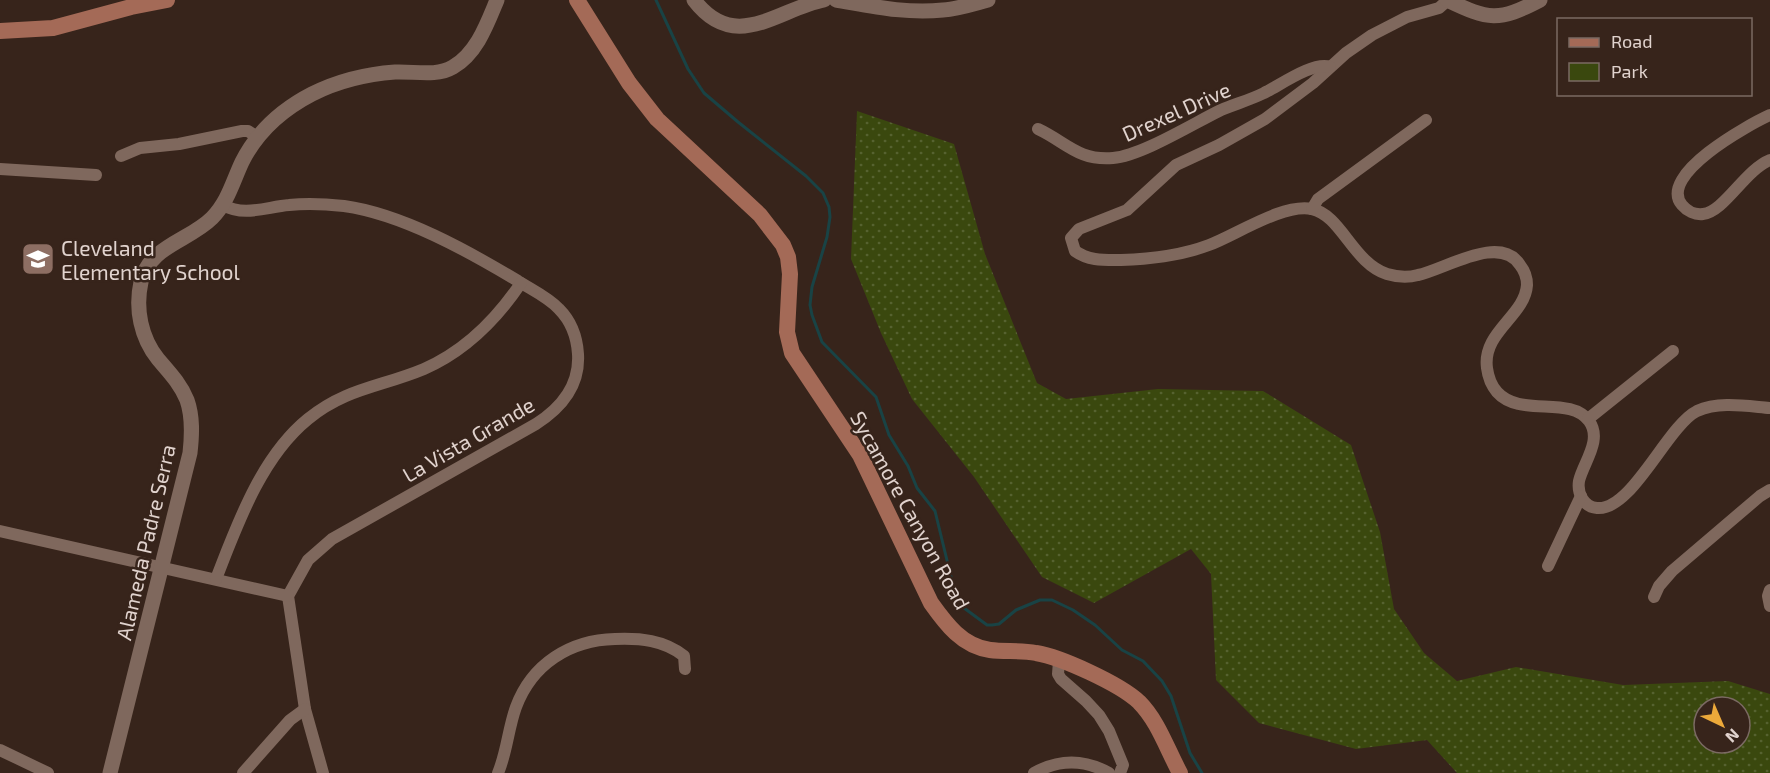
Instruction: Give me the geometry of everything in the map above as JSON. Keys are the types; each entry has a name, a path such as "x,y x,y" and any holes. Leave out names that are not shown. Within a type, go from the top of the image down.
{"main road":[{"path":"0,31 53,28 143,2 167,0"},
{"name":"Sycamore Canyon Road","path":"577,0 629,83 657,119 760,215 783,245 788,257 790,274 786,323 792,353 860,455 931,603 941,618 959,637 980,648 1038,653 1093,674 1118,687 1137,701 1154,722 1180,773"}],"street":[{"name":"Alameda Padre Serra","path":"110,773 190,453 192,426 184,393 154,354 144,335 140,315 140,285 145,269 155,255 202,227 223,205 243,160 257,137 293,105 336,84 381,73 438,72 454,67 477,42 497,0"},
{"path":"694,0 715,19 731,25 744,26 766,22 823,0"},
{"path":"836,0 888,10 912,11 945,10 988,0"},
{"path":"1539,0 1512,14 1494,17 1476,14 1447,0 1439,8 1407,18 1380,30 1346,53 1302,92 1265,119 1219,145 1176,165 1127,210 1079,229 1074,233 1071,242 1075,251 1081,256 1093,259 1164,258 1209,245 1265,219 1290,211 1312,209 1329,219 1359,255 1373,267 1386,273 1413,276 1469,257 1501,252 1515,259 1524,272 1526,289 1487,350 1486,361 1490,381 1500,395 1511,402 1568,409 1588,419 1593,435 1589,456 1579,481 1581,496 1587,504 1597,508 1609,506 1618,500 1653,462 1679,425 1697,411 1718,405 1770,408"},
{"name":"Drexel Drive","path":"1038,129 1076,152 1102,158 1122,156 1141,150 1223,110 1261,95 1296,75 1325,65 1330,67"},
{"path":"1770,116 1726,140 1691,168 1684,175 1678,187 1680,202 1693,212 1708,213 1720,205 1753,169 1770,160"},
{"path":"1312,209 1318,199 1426,120"},
{"path":"122,156 140,148 179,144 242,131 248,131 257,137"},
{"path":"0,169 96,175"},
{"name":"La Vista Grande","path":"223,205 236,211 286,205 329,205 378,213 453,244 554,304 564,315 574,333 578,353 578,366 573,385 555,410 536,424 326,543 308,560 288,596"},
{"path":"216,579 264,471 294,431 309,417 339,398 358,389 424,369 453,353 486,327 521,283"},
{"path":"1588,419 1673,351"},
{"path":"1654,597 1659,586 1672,571 1760,495 1770,490"},
{"path":"1548,566 1581,496"},
{"path":"0,531 288,596 305,709 323,773"},
{"path":"1770,590 1768,596 1770,606"},
{"path":"498,773 504,758 510,726 521,696 537,672 562,653 594,640 635,638 676,650 684,656 685,669"},
{"path":"1059,661 1058,674 1061,679 1086,701 1109,731 1123,765 1120,773"},
{"path":"243,773 290,720 305,709"},
{"path":"0,750 48,773"},
{"path":"1034,773 1052,765 1077,762 1109,773"}],"green space":[{"path":"857,111 954,144 985,254 1037,383 1066,399 1158,389 1263,391 1351,445 1380,532 1394,609 1424,653 1457,681 1516,667 1623,685 1728,681 1770,694 1770,773 1457,773 1427,740 1356,749 1259,723 1216,680 1211,574 1191,549 1094,603 1042,577 974,477 912,399 881,333 851,259"}],"waterway":[{"path":"656,0 688,69 704,93 806,176 823,193 829,207 830,217 827,237 812,287 810,305 812,315 822,342 876,397 889,435 908,466 917,488 935,511 953,585 964,608 987,625 992,625 999,624 1016,610 1040,600 1052,600 1073,610 1095,625 1122,650 1143,661 1162,681 1171,696 1190,753 1202,773"}],"place":[{"name":"Cleveland Elementary School","path":"38,259"}]}
